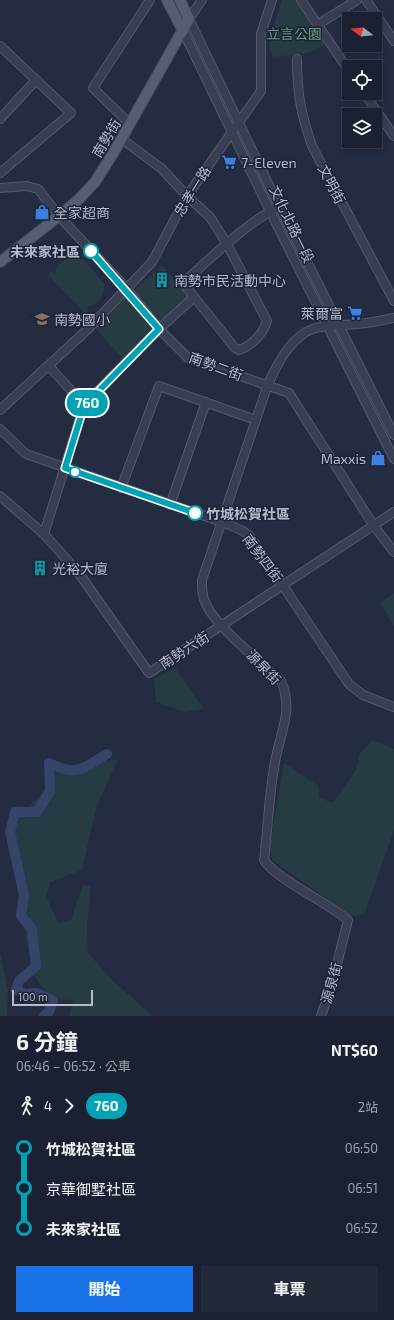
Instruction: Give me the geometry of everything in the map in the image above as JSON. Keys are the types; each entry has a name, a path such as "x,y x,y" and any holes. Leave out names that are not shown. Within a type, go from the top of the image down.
{"main road":[{"name":"文化北路一段","path":"167,0 183,31"},
{"name":"文化北路一段","path":"180,0 189,19"},
{"name":"南勢街","path":"0,262 59,216 79,199 95,182 122,138 189,19"}],"street":[{"path":"130,124 93,88 150,0"},
{"name":"南勢街","path":"189,19 202,0"},
{"name":"忠孝一路","path":"0,410 49,366 127,289 152,262 187,196 261,91 262,34 272,0"},
{"path":"301,0 342,61"},
{"path":"317,25 357,0"},
{"path":"366,0 394,41"},
{"name":"文化北路一段","path":"189,19 279,206 394,434"},
{"name":"文化北路一段","path":"183,31 231,132 394,459"},
{"path":"0,173 71,113 1,48"},
{"name":"文明街","path":"297,59 297,89 305,126 312,146 394,301"},
{"path":"0,119 36,80"},
{"path":"369,100 394,136"},
{"path":"122,138 162,169 187,196 210,217 227,244 267,321 264,330 240,350 235,348 183,283 227,244 270,211 279,206"},
{"name":"南勢二街","path":"0,188 27,186 38,189 59,216 127,289 159,329 188,358 289,392 374,526 394,552"},
{"path":"44,534 84,406 159,329 194,297"},
{"name":"源泉街","path":"321,1016 331,988 348,920 323,902 273,871 264,860 275,761 281,743 287,705 286,692 281,681 222,626 206,605 202,593 202,580 268,384 282,357 297,339 306,332 328,326 394,318"},
{"path":"49,366 84,406"},
{"path":"121,488 159,386 256,420"},
{"path":"170,505 206,402"},
{"name":"南勢四街","path":"0,429 26,454 222,522 249,535 349,684 363,695 394,707"},
{"name":"南勢六街","path":"0,496 44,534 78,572 148,673 394,512"}],"green space":[{"name":"立言公園","path":"282,0 296,0 327,43 309,53 273,57 270,45 271,37"},
{"path":"74,257 86,261 104,284 103,293 100,300 91,306 86,307 89,310 86,314 48,275 52,271 55,275 57,268 61,263"},
{"path":"162,265 190,298 161,324 134,291"},
{"path":"126,297 153,328 123,359 96,329"},
{"path":"394,593 394,626 380,603"},
{"path":"175,668 204,709 185,712 156,702 154,679"},
{"path":"372,740 394,749 394,830 364,915 352,916 272,860 269,850 284,763 318,786 320,798 333,803 356,770 360,753"},
{"path":"118,759 96,808 82,870 51,882 46,896 58,923 71,920 83,885 91,886 87,926 88,953 113,981 153,1016 69,1016 73,1000 51,999 33,974 20,907 11,842 18,816 46,791 49,774 66,768"},
{"path":"0,952 8,991 7,1016 0,1016"}],"waterway":[{"path":"44,1016 49,1012 53,1001 37,993 25,994 16,990 19,981 36,966 32,929 21,916 24,895 10,832 15,812 37,812 50,791 49,763 66,770 73,770 85,767 107,754"}],"bus line":[{"name":"760","path":"91,251 127,289 159,329 84,406 65,468 195,513"}],"place":[{"name":"7-Eleven","path":"229,162"},
{"name":"全家超商","path":"42,212"},
{"name":"未來家社區","path":"91,251"},
{"name":"南勢市民活動中心","path":"162,280"},
{"name":"萊爾富","path":"355,313"},
{"name":"南勢國小","path":"42,319"},
{"name":"Maxxis","path":"378,458"},
{"name":"竹城松賀社區","path":"195,513"},
{"name":"光裕大廈","path":"40,568"}]}
